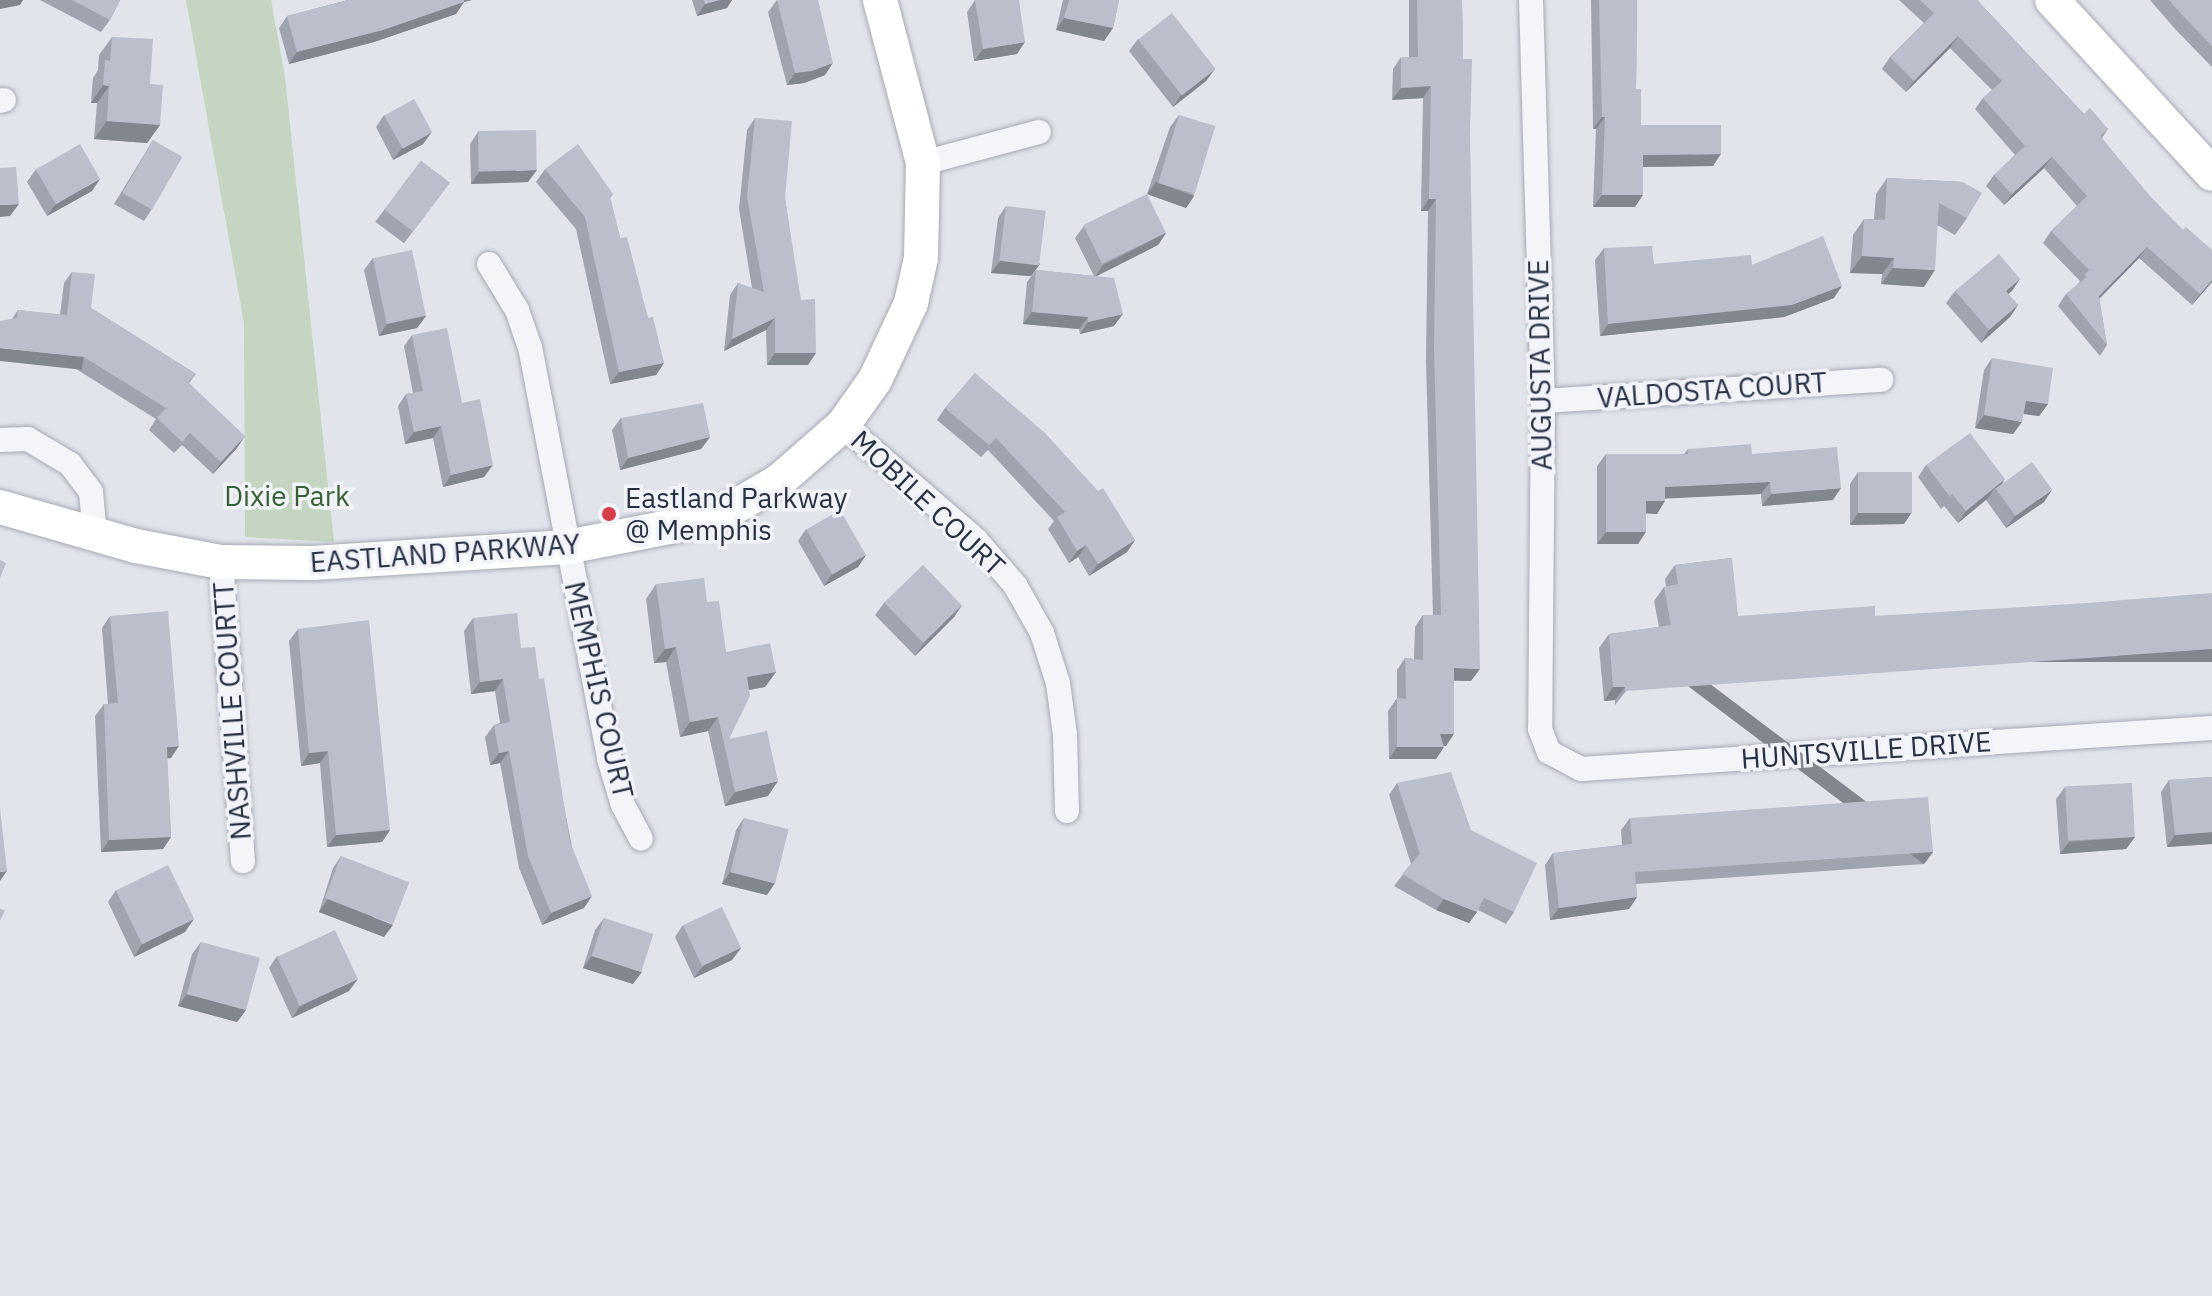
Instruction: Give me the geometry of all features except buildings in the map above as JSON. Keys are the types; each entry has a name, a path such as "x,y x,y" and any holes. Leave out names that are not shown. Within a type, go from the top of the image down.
{"street":[{"name":"EASTLAND PARKWAY","path":"0,507 95,536 221,562 399,560 567,547 695,522 740,504 779,481 843,425 875,380 911,303 921,258 923,163 880,0"},
{"name":"AUGUSTA DRIVE","path":"1531,0 1543,401 1540,729"},
{"path":"2052,0 2212,174"},
{"path":"923,163 1039,132"},
{"name":"MEMPHIS COURT","path":"489,264 517,310 530,347 609,759 623,805 641,839"},
{"name":"VALDOSTA COURT","path":"1543,401 1881,380"},
{"name":"MOBILE COURT","path":"843,425 976,540 1015,585 1042,633 1058,683 1065,735 1067,811"},
{"path":"0,440 28,439 70,464 91,492 95,536"},
{"name":"NASHVILLE COURTT","path":"221,562 243,861"},
{"name":"HUNTSVILLE DRIVE","path":"1540,729 1549,752 1581,769 2212,728"}],"green space":[{"name":"Dixie Park","path":"186,0 271,0 285,77 334,542 245,537 244,323"}],"place":[{"name":"Eastland Parkway @ Memphis","path":"609,514"}]}
